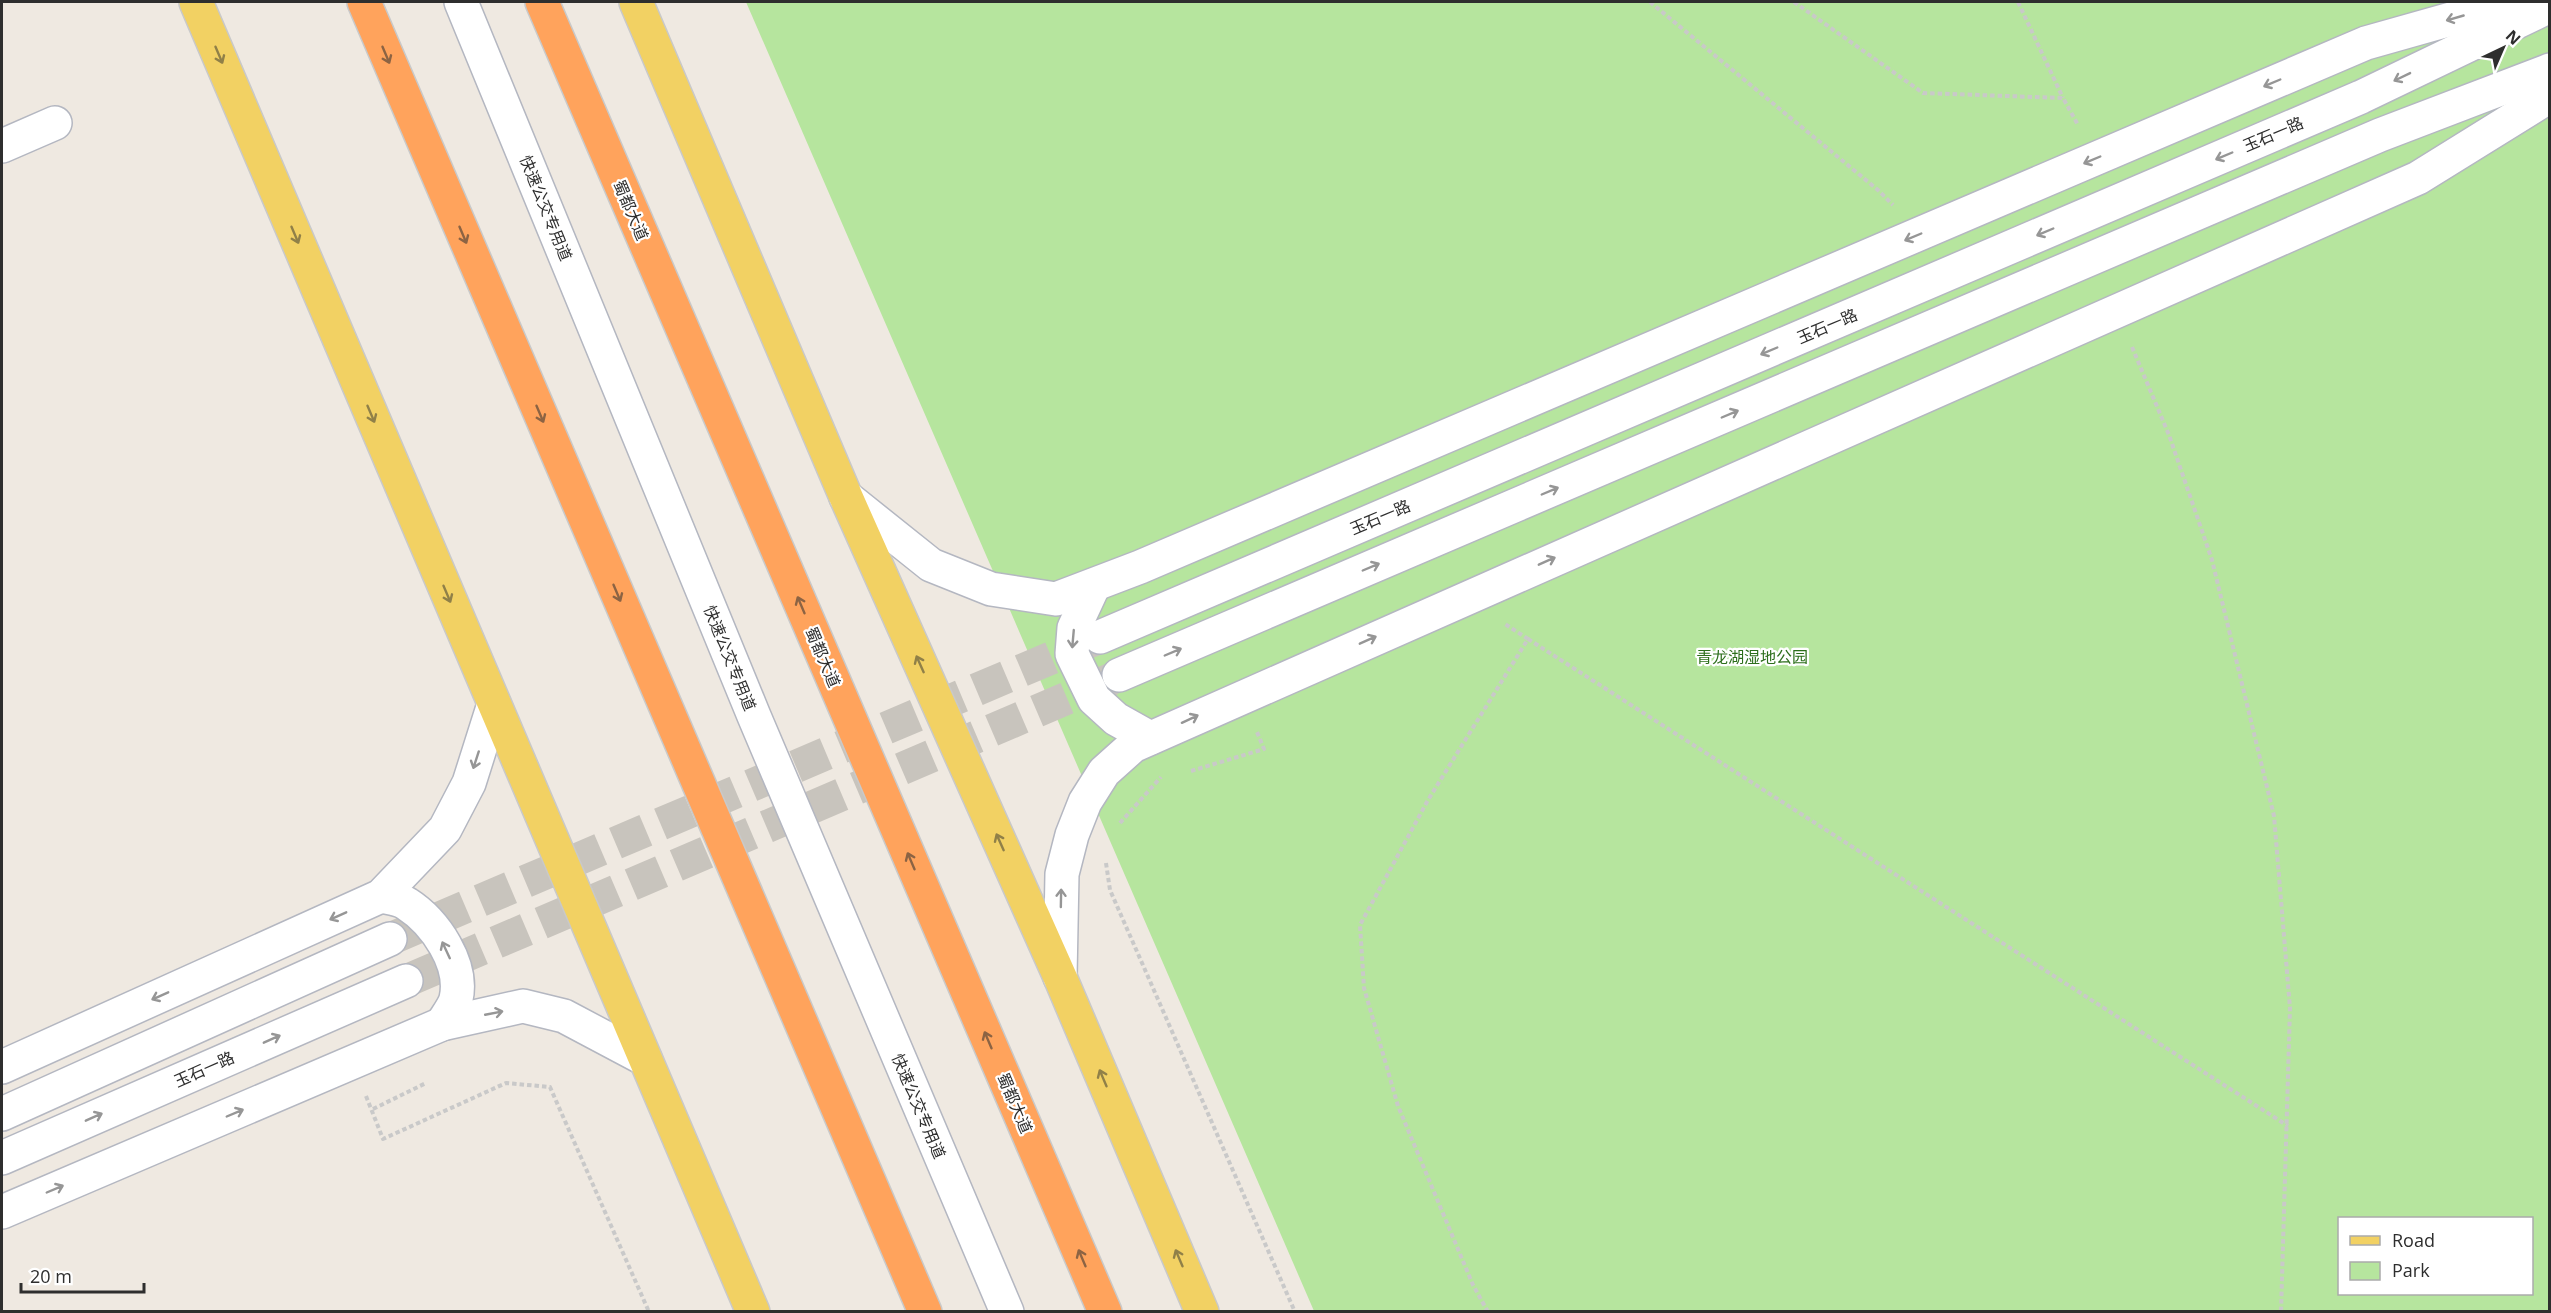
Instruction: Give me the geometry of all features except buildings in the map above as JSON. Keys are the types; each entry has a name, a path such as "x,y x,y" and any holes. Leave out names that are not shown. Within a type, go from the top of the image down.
{"highway":[{"path":"364,2 925,1311"},
{"name":"蜀都大道","path":"542,2 1105,1311"}],"main road":[{"path":"196,2 753,1311"},
{"path":"636,2 846,496 1060,977 1202,1311"}],"street":[{"name":"快速公交专用道","path":"461,2 754,716 1007,1311"},
{"path":"846,496 931,565 991,589 1056,599 1140,567 2366,43 2511,2"},
{"name":"玉石一路","path":"1100,637 2361,97 2550,6"},
{"path":"1119,675 2380,135 2550,70"},
{"path":"1060,977 1062,874 1072,836 1085,802 1104,772 1132,746 2418,178 2550,96"},
{"path":"2,146 55,123"},
{"path":"1094,585 1074,628 1072,654 1094,699 1116,719 1150,738"},
{"path":"2,1068 381,896 409,870 445,829 469,783 494,704"},
{"path":"381,896 405,902 432,925 447,951 456,976 456,1000 442,1024"},
{"path":"2,1114 390,939"},
{"name":"玉石一路","path":"2,1158 406,981"},
{"path":"2,1212 442,1024 523,1006 564,1016 645,1059"}],"path":[{"path":"1650,2 1878,190 1919,234"},
{"path":"1794,2 1923,93 2063,98"},
{"path":"2018,2 2063,98 2096,159"},
{"path":"2116,310 2169,435 2212,560 2274,816 2290,1008 2281,1311"},
{"path":"1463,599 2288,1127"},
{"path":"1488,1311 1473,1285 1398,1106 1364,988 1360,925 1428,800 1528,639"},
{"path":"1191,771 1264,749 1257,731 1246,735"},
{"path":"1118,826 1163,774"},
{"path":"1104,854 1110,890 1295,1311"},
{"path":"426,1083 372,1109 383,1139 506,1083 550,1087 649,1311"}],"green space":[{"name":"青龙湖湿地公园","path":"746,2 2549,2 2549,1311 1314,1311"}],"tunnel":[{"path":"390,939 1098,638"},
{"path":"406,981 1114,678"}]}
